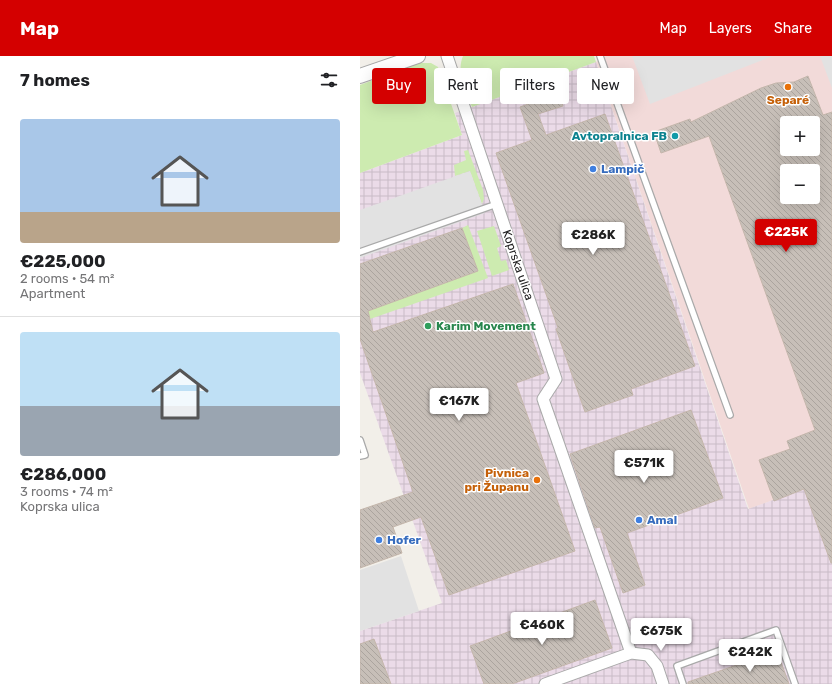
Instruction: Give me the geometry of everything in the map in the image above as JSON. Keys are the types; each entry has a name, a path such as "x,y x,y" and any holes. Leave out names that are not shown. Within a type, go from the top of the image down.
{"street":[{"path":"360,76 418,56"},
{"name":"Koprska ulica","path":"447,56 556,379 543,399 631,653"},
{"path":"545,684 631,653 648,655 657,666 663,684"}],"lane":[{"path":"600,56 730,415"},
{"path":"360,252 497,204"},
{"path":"360,440 365,455 360,456"},
{"path":"683,684 677,666 776,630 795,684"}],"shaded area":[{"path":"606,56 832,56 832,424 787,441 804,489 749,509 610,104 634,104 634,68 598,68 596,62"},
{"path":"632,56 773,56 650,104"},
{"path":"820,56 832,56 832,88"},
{"path":"596,62 598,68 579,68"},
{"path":"577,69 577,104 610,104 748,509 804,489 787,441 832,424 832,684 360,684 360,631 442,603 360,373 360,173 462,135 455,113 480,104 492,104 492,100 500,97 500,104 569,104 569,72"},
{"path":"470,171 485,213 360,258 360,210"},
{"path":"401,556 419,611 360,631 360,570"}],"green space":[{"path":"463,56 594,56 596,62 569,72 569,68 500,68 500,97 492,100 492,68 461,68"},
{"path":"419,63 431,63 438,67 434,68 434,104 451,104 462,135 360,173 360,85 372,81 372,104 426,104 426,68 406,68"},
{"path":"471,104 480,104 472,107"},
{"path":"468,150 483,190 484,199 482,204 470,171 455,176 454,165 466,160 464,151"},
{"path":"468,225 488,278 370,319 367,311 477,271 462,228"},
{"path":"494,226 501,246 497,248 501,261 506,260 509,270 492,276 477,231"}],"building":[{"path":"808,76 823,115 832,112 832,563 804,489 774,501 759,460 790,449 787,441 815,430 709,136 661,153 654,132 690,119 691,122 761,88 776,83 794,82"},
{"path":"528,104 562,104 563,106 538,114 546,135 605,114 695,366 631,389 633,395 585,412 556,329 558,328 496,153 532,140 520,107"},
{"path":"462,228 478,271 368,311 373,332 513,284 544,373 516,383 575,551 449,595 421,517 393,527 402,553 360,568 360,510 413,492 360,339 360,264"},
{"path":"691,410 723,498 627,533 645,585 623,593 600,527 595,528 570,454"},
{"path":"595,600 612,648 512,684 484,684 470,646"},
{"path":"374,639 391,684 360,684 360,644"},
{"path":"777,651 789,684 688,684 688,682"}],"place":[{"name":"Separé","path":"788,87"},
{"name":"Avtopralnica FB","path":"675,136"},
{"name":"Lampič","path":"593,169"},
{"name":"Karim Movement","path":"428,326"},
{"name":"Pivnica pri Županu","path":"537,480"},
{"name":"Amal","path":"639,520"},
{"name":"Hofer","path":"379,540"}]}
